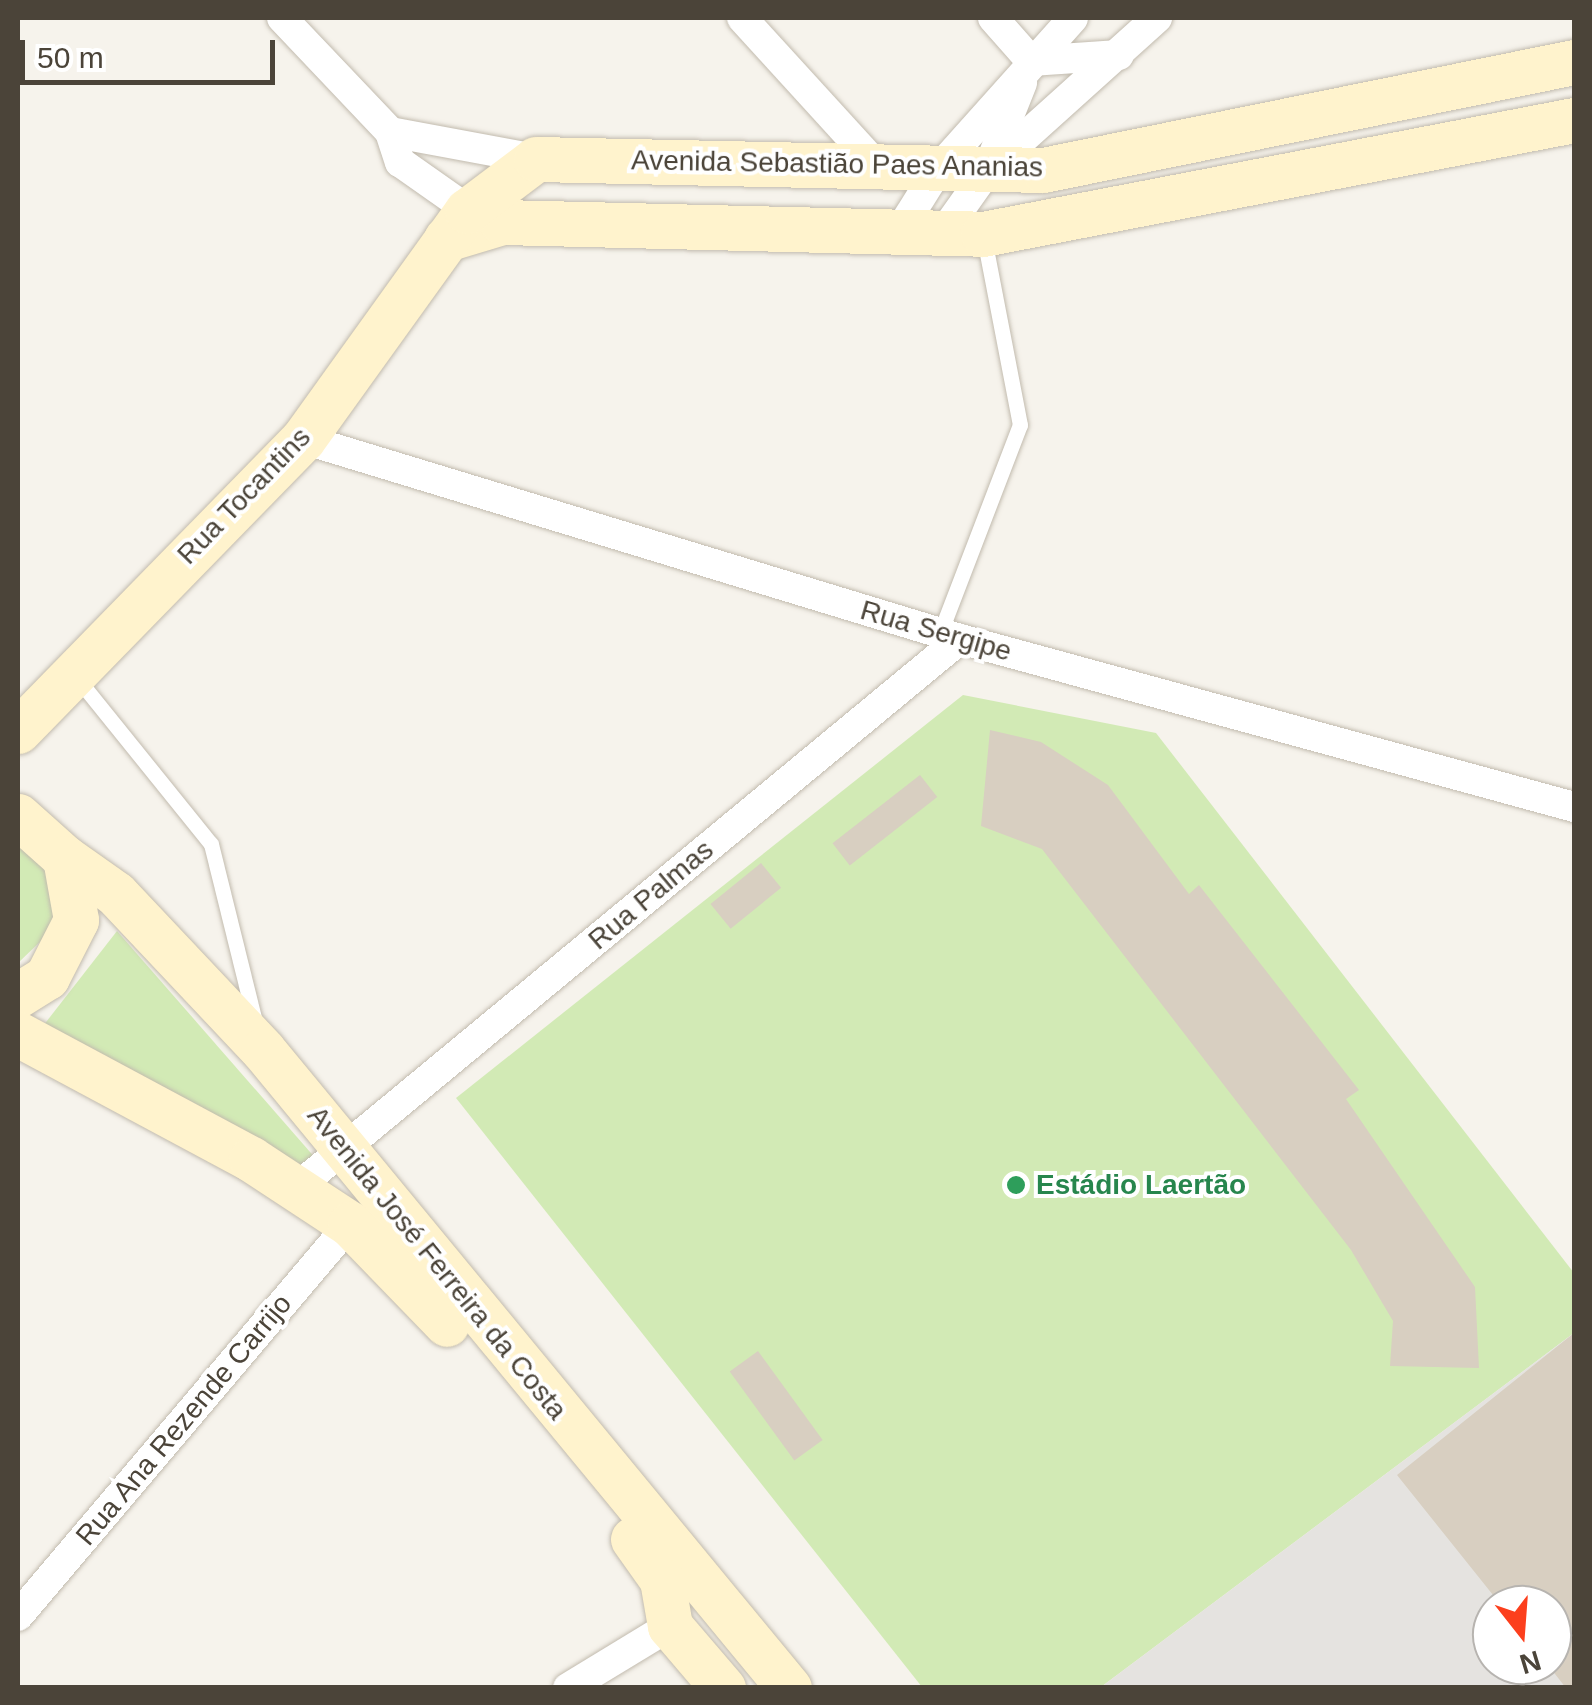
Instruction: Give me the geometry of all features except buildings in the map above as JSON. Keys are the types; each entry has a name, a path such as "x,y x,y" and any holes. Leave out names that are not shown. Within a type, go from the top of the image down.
{"main road":[{"name":"Avenida Sebastião Paes Ananias","path":"536,159 1043,170 1574,62"},
{"name":"Avenida Sebastião Paes Ananias","path":"468,225 942,232 1574,120"},
{"path":"468,225 536,159"},
{"name":"Rua Tocantins","path":"18,731 303,439 468,225"},
{"name":"Avenida José Ferreira da Costa","path":"18,816 64,858 116,894 263,1050 789,1688"},
{"path":"18,995 66,950 76,888 64,858"},
{"name":"Avenida José Ferreira da Costa","path":"18,1034 295,1189 350,1224 616,1514 662,1580 670,1626 723,1688"}],"street":[{"path":"282,18 390,132 400,162 468,225"},
{"path":"742,18 877,166"},
{"path":"993,18 1030,61"},
{"path":"942,232 939,168 1030,61 1073,18"},
{"path":"942,232 987,171 1121,55 1157,18"},
{"path":"1030,61 1121,55"},
{"path":"987,171 1030,61"},
{"path":"390,132 536,159"},
{"name":"Rua Sergipe","path":"303,439 950,636 1574,807"},
{"name":"Rua Palmas","path":"295,1189 950,636"},
{"name":"Rua Ana Rezende Carrijo","path":"18,1616 350,1224"},
{"path":"568,1688 670,1626"}],"lane":[{"path":"942,232 1020,425 950,636"},
{"path":"72,672 211,844 263,1050"}],"green space":[{"name":"Estádio Laertão","path":"963,695 1156,733 1574,1273 1574,1333 1101,1687 922,1687 456,1098"},
{"path":"18,845 39,857 60,901 44,938 18,963"},
{"path":"117,931 317,1160 304,1166 43,1026"}],"shaded area":[{"path":"1574,1333 1574,1687 1101,1687"}],"place":[{"name":"Estádio Laertão","path":"1016,1185"}]}
